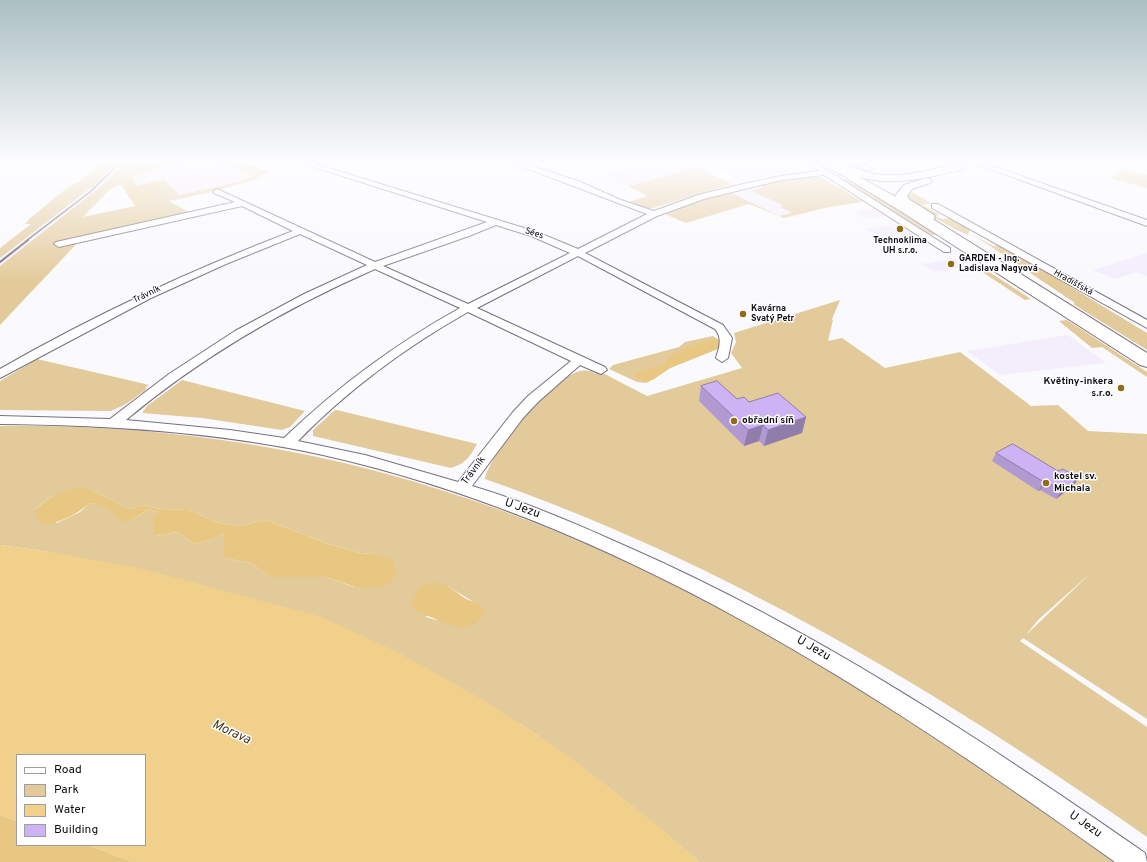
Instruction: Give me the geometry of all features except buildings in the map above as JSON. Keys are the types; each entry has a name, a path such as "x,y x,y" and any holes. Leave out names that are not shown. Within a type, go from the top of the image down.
{"main road":[{"path":"905,202 943,239 1147,361"}],"street":[{"name":"Sées","path":"431,202 547,238 579,252 719,327 725,332 727,340 722,358"},
{"path":"619,202 654,214"},
{"path":"286,444 325,407 385,358 433,326 654,214 686,202"},
{"path":"885,202 943,239"},
{"path":"906,202 932,219 943,239"},
{"path":"1088,202 1147,223"},
{"path":"59,244 77,237 243,203 300,231 601,370"},
{"name":"Hradišťská","path":"935,206 1147,325"},
{"path":"115,422 176,376 243,332 302,300 376,265 495,222"},
{"name":"Trávník","path":"0,374 86,326 157,290 300,231"},
{"name":"Trávník","path":"0,420 115,422 208,432 286,444 365,460 462,488 518,415 579,360"},
{"name":"U Jezu","path":"462,488 564,525 635,556 752,615 847,669 920,714 1006,770 1136,862"}],"shaded area":[{"path":"72,202 81,202 0,266 0,258"},
{"path":"750,202 830,203 779,216"},
{"path":"877,208 890,215 866,219 853,212"},
{"path":"901,223 919,234 885,240 865,229"},
{"path":"1147,253 1147,276 1137,272 1115,279 1093,270"},
{"path":"954,259 966,267 934,272 922,264"},
{"path":"1068,335 1106,363 1000,375 967,351"},
{"path":"716,338 721,342 720,348 670,368 654,379 646,382 635,377 634,374 638,372 667,363 667,358 688,347"},
{"path":"74,488 90,489 129,509 143,505 165,510 187,509 215,522 238,526 266,520 328,544 360,553 373,554 393,559 396,575 389,583 377,588 355,587 326,577 270,577 251,563 224,558 224,533 213,539 195,544 177,532 155,536 152,518 158,512 149,509 130,521 118,521 106,508 90,503 70,517 46,525 39,521 35,510 53,496"},
{"path":"433,582 448,586 466,599 479,604 485,611 476,624 461,628 415,611 411,603 420,585"},
{"path":"0,815 16,821 16,846 91,846 133,862 0,862"}],"green space":[{"path":"49,202 72,202 0,258 0,248 31,224 25,224"},
{"path":"81,202 97,202 83,217 135,206 133,202 171,202 190,213 84,236 0,325 0,266"},
{"path":"672,202 653,208 641,208 626,203"},
{"path":"694,202 751,202 779,216 749,204 686,223 665,213"},
{"path":"777,202 861,202 829,207 784,218 779,216 792,213 780,207 783,205"},
{"path":"879,202 889,203 936,235 932,235"},
{"path":"912,202 931,203 923,205 940,215 936,216 942,219 952,218 970,228 968,235 936,219"},
{"path":"972,234 993,246 1001,245 1147,333 1147,350 1073,304 1075,303"},
{"path":"973,266 980,266 1031,299 1025,300"},
{"path":"840,300 832,319 828,341 842,338 885,368 960,352 1031,406 1058,405 1088,431 1147,434 1147,719 1023,638 1020,641 1147,727 1147,837 990,731 828,635 745,591 660,550 574,513 485,479 489,467 509,436 538,403 566,378 579,371 595,373 599,371 647,396 742,368 731,353 736,342 734,333","holes":["1092,572 1026,635 1038,620"]},
{"path":"1067,320 1147,372 1147,377 1102,347 1092,348 1059,321"},
{"path":"713,336 721,342 720,348 670,368 646,383 637,382 609,369 613,365 679,347 685,342"},
{"path":"37,359 149,385 145,388 147,389 126,404 111,411 0,410 0,381"},
{"path":"182,380 305,411 290,427 282,430 202,418 142,413 147,406"},
{"path":"335,410 477,444 467,459 451,468 313,436 313,430"},
{"path":"0,426 104,428 208,438 311,456 362,467 412,481 472,500 591,546 649,572 763,631 818,663 902,716 1054,819 1114,862 700,862 612,790 521,724 50,552 0,545","holes":["90,489 129,509 143,505 165,510 187,509 215,522 238,526 266,520 328,544 360,553 373,554 354,587 326,577 270,577 251,563 224,558 224,533 213,539 195,544 177,532 155,536 158,512 149,509 130,521 113,514 102,504 90,503 80,512 57,523 35,510 41,504 54,496 67,492","448,586 472,601 484,611 436,620 426,617"]}],"water":[{"name":"Morava","path":"0,545 50,552 143,569 322,617 399,653 478,697 521,724 566,754 658,826 700,862 133,862 91,846 146,846 146,754 16,754 16,821 0,815"}],"railway":[{"path":"26,241 77,202"},
{"path":"0,262 28,240"}],"place":[{"name":"Technoklima UH s.r.o.","path":"900,229"},
{"name":"GARDEN - Ing. Ladislava Nagyová","path":"951,264"},
{"name":"Kavárna Svatý Petr","path":"743,314"},
{"name":"Květiny-inkera s.r.o.","path":"1121,388"},
{"name":"obřadní síň","path":"734,421"},
{"name":"kostel sv. Michala","path":"1046,483"}]}
